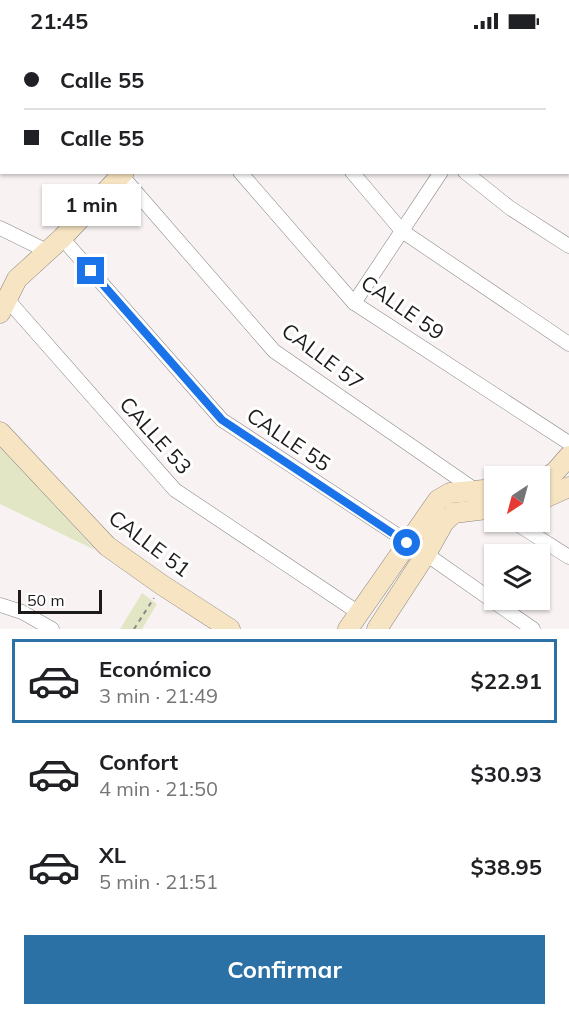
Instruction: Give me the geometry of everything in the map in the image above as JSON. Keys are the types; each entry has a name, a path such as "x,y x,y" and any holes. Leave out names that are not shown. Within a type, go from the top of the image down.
{"street":[{"path":"3,306 17,279 123,174"},
{"name":"CALLE 57","path":"123,174 274,351 475,490"},
{"name":"CALLE 59","path":"242,174 354,303 569,443"},
{"path":"354,174 402,231 569,344"},
{"path":"354,303 440,174"},
{"path":"468,174 510,208 569,246"},
{"name":"CALLE 55","path":"0,228 54,244 222,420 426,554 533,629"},
{"name":"CALLE 53","path":"3,306 175,490 353,621"},
{"name":"CALLE 51","path":"0,432 107,546 230,629"},
{"path":"550,475 569,456"},
{"path":"550,496 569,487"},
{"path":"353,621 438,500 450,493 484,490"},
{"path":"381,628 444,522 454,513 484,510"},
{"path":"530,532 569,557"},
{"path":"0,605 22,612 52,629"}],"path":[{"path":"134,629 162,585"}],"green space":[{"path":"0,445 95,550 0,504"},
{"path":"142,593 157,604 142,629 120,629"}],"route":[{"path":"91,271 222,420 407,543"}]}
